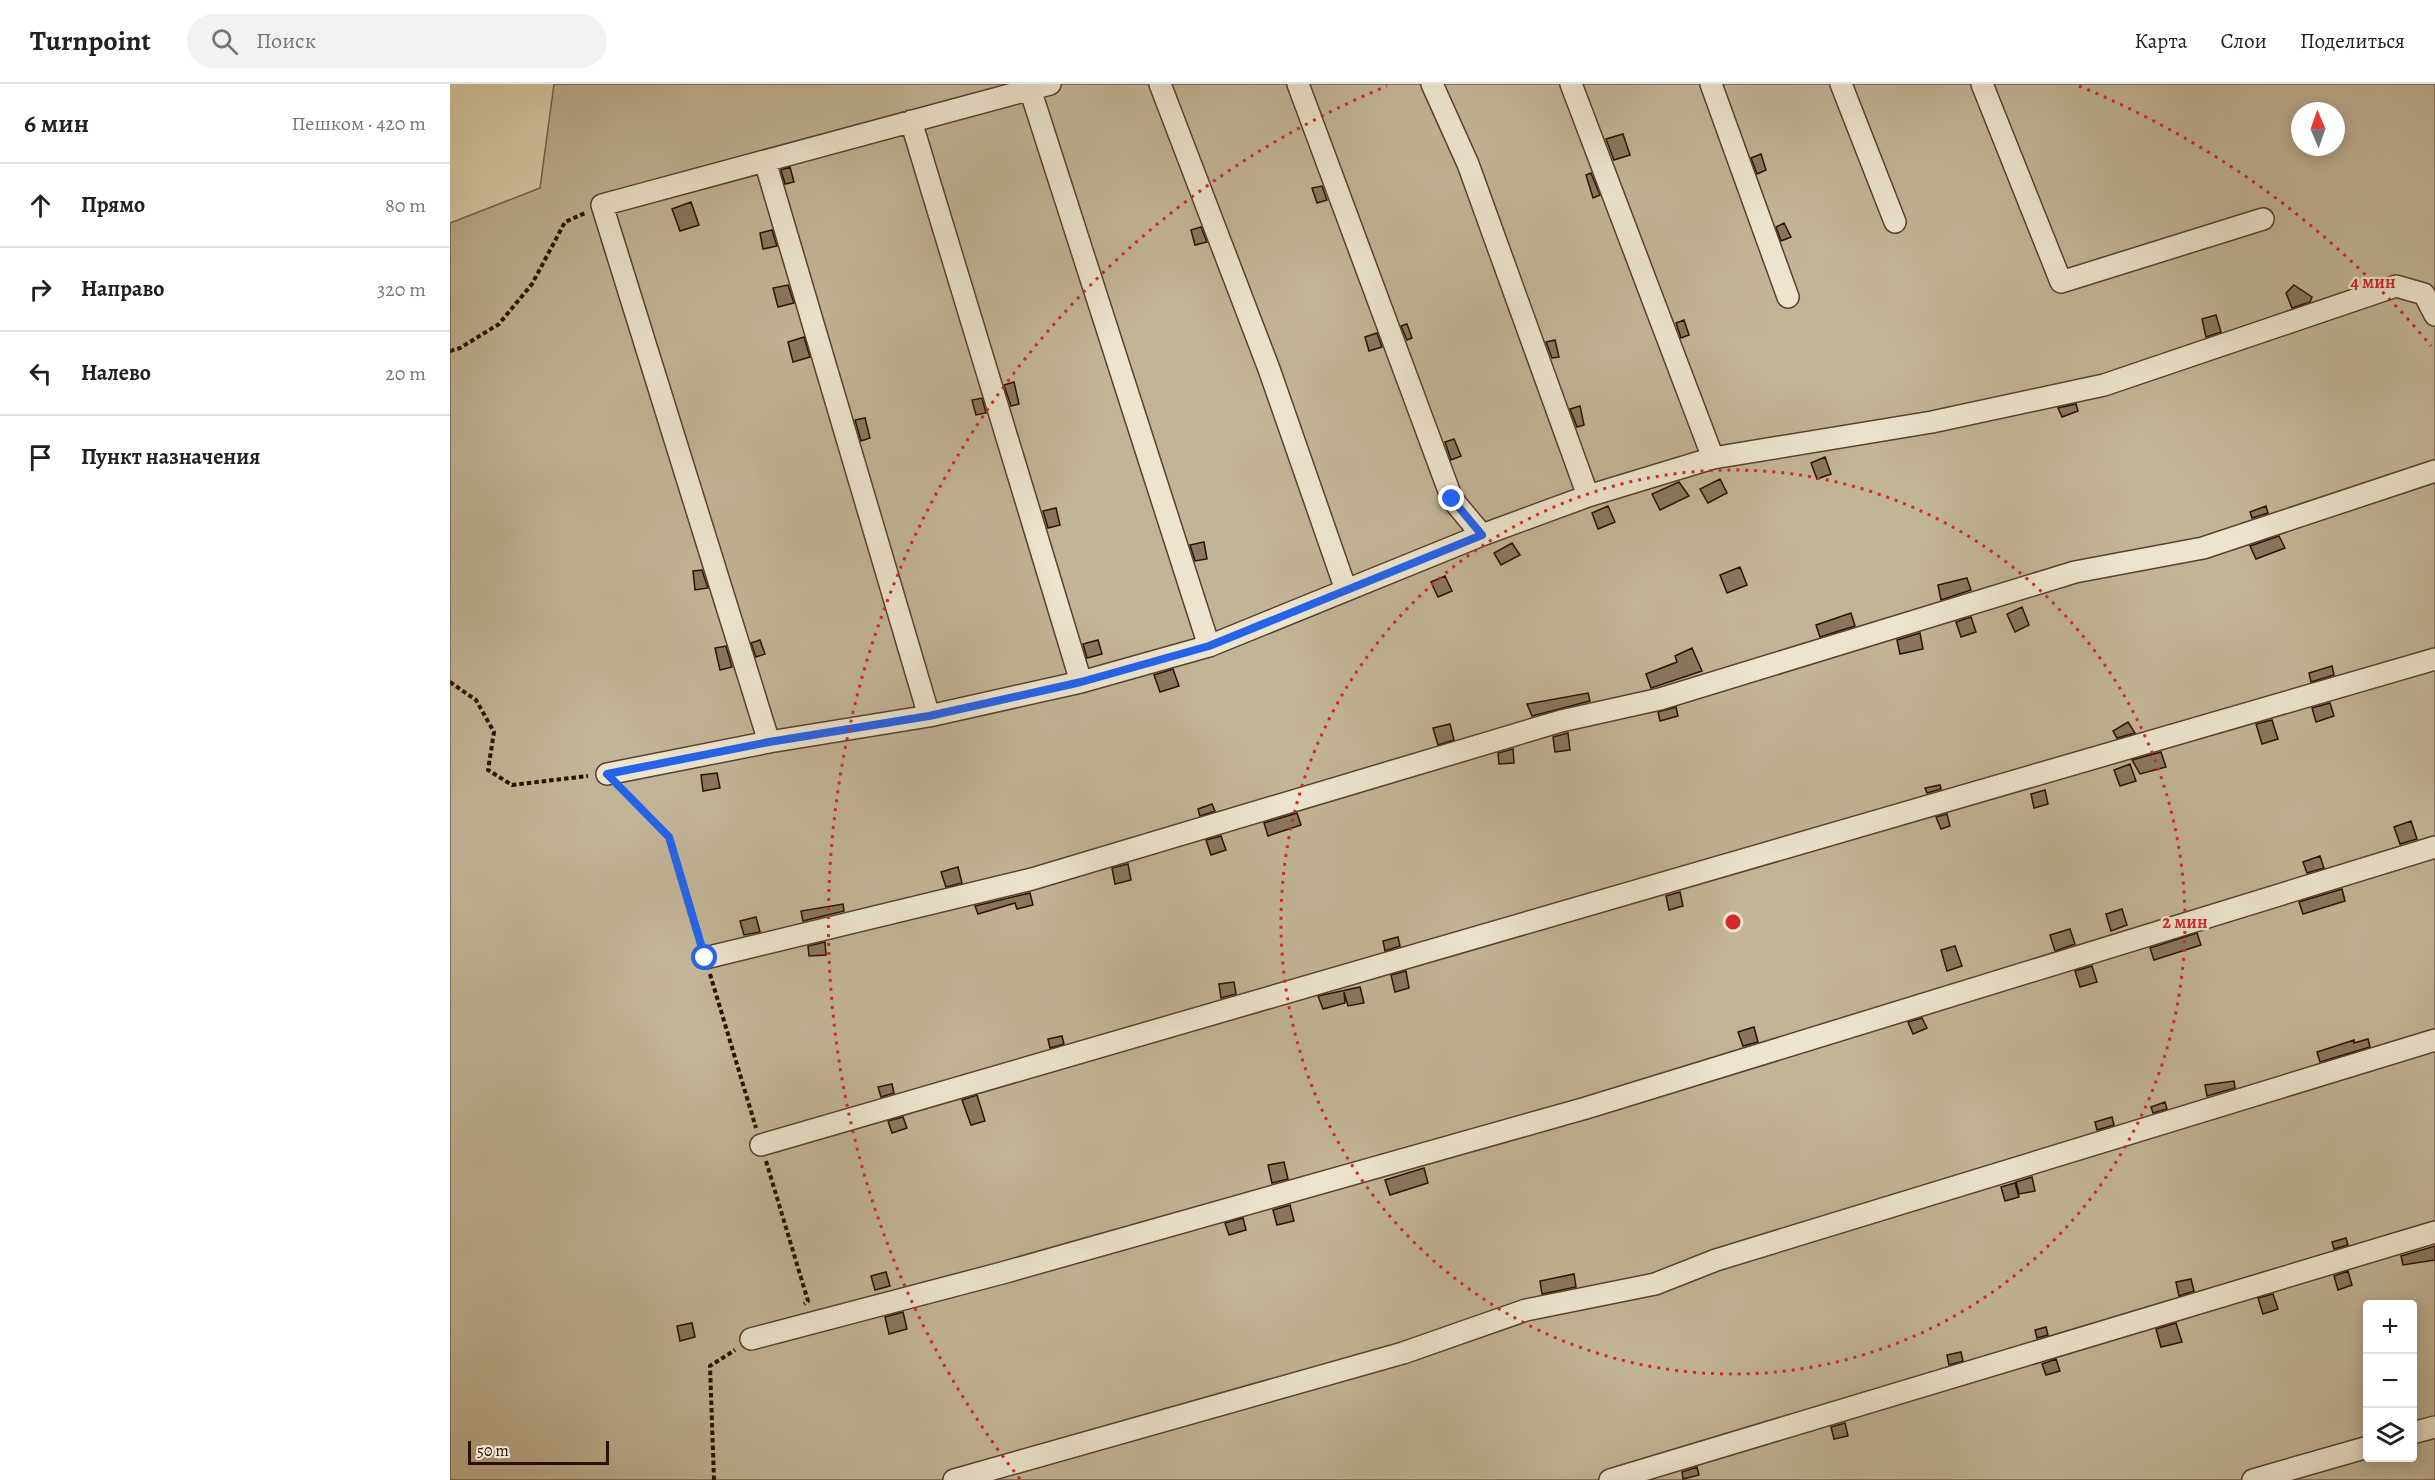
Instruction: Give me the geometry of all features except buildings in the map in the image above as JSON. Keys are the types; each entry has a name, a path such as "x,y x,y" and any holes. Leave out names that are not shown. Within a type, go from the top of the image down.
{"lane":[{"path":"1160,84 1269,369 1346,590"},
{"path":"1298,84 1452,499 1482,535"},
{"path":"1432,84 1467,164 1588,496"},
{"path":"1571,84 1713,458"},
{"path":"1711,84 1788,297"},
{"path":"1841,84 1895,222"},
{"path":"1982,84 2061,282 2263,219"},
{"path":"769,742 602,205 1040,86 1209,646"},
{"path":"911,121 1081,682"},
{"path":"765,161 929,716"},
{"path":"607,774 769,742 929,716 1081,682 1209,646 1482,535 1588,496 1713,458 1932,422 2104,385 2396,286 2424,294 2435,315"},
{"path":"705,958 1032,879 1561,722 1660,699 2075,573 2203,548 2435,471"},
{"path":"761,1145 2435,659"},
{"path":"751,1339 1014,1269 1586,1108 2435,847"},
{"path":"954,1480 1403,1353 1526,1310 1655,1284 1716,1260 2435,1040"},
{"path":"1610,1480 2435,1232"},
{"path":"2417,1432 2435,1427"},
{"path":"2253,1480 2363,1448"}],"path":[{"path":"450,351 460,348 499,324 532,284 565,222 602,205"},
{"path":"450,682 476,700 494,732 488,770 512,786 607,774 669,837 808,1301 799,1308"},
{"path":"714,1480 710,1366 751,1339"}],"shaded area":[{"path":"554,84 2435,84 2435,1480 450,1480 450,223 540,188"}],"route":[{"path":"705,958 669,837 607,774 769,742 929,716 1081,682 1209,646 1482,535 1452,499"}]}
